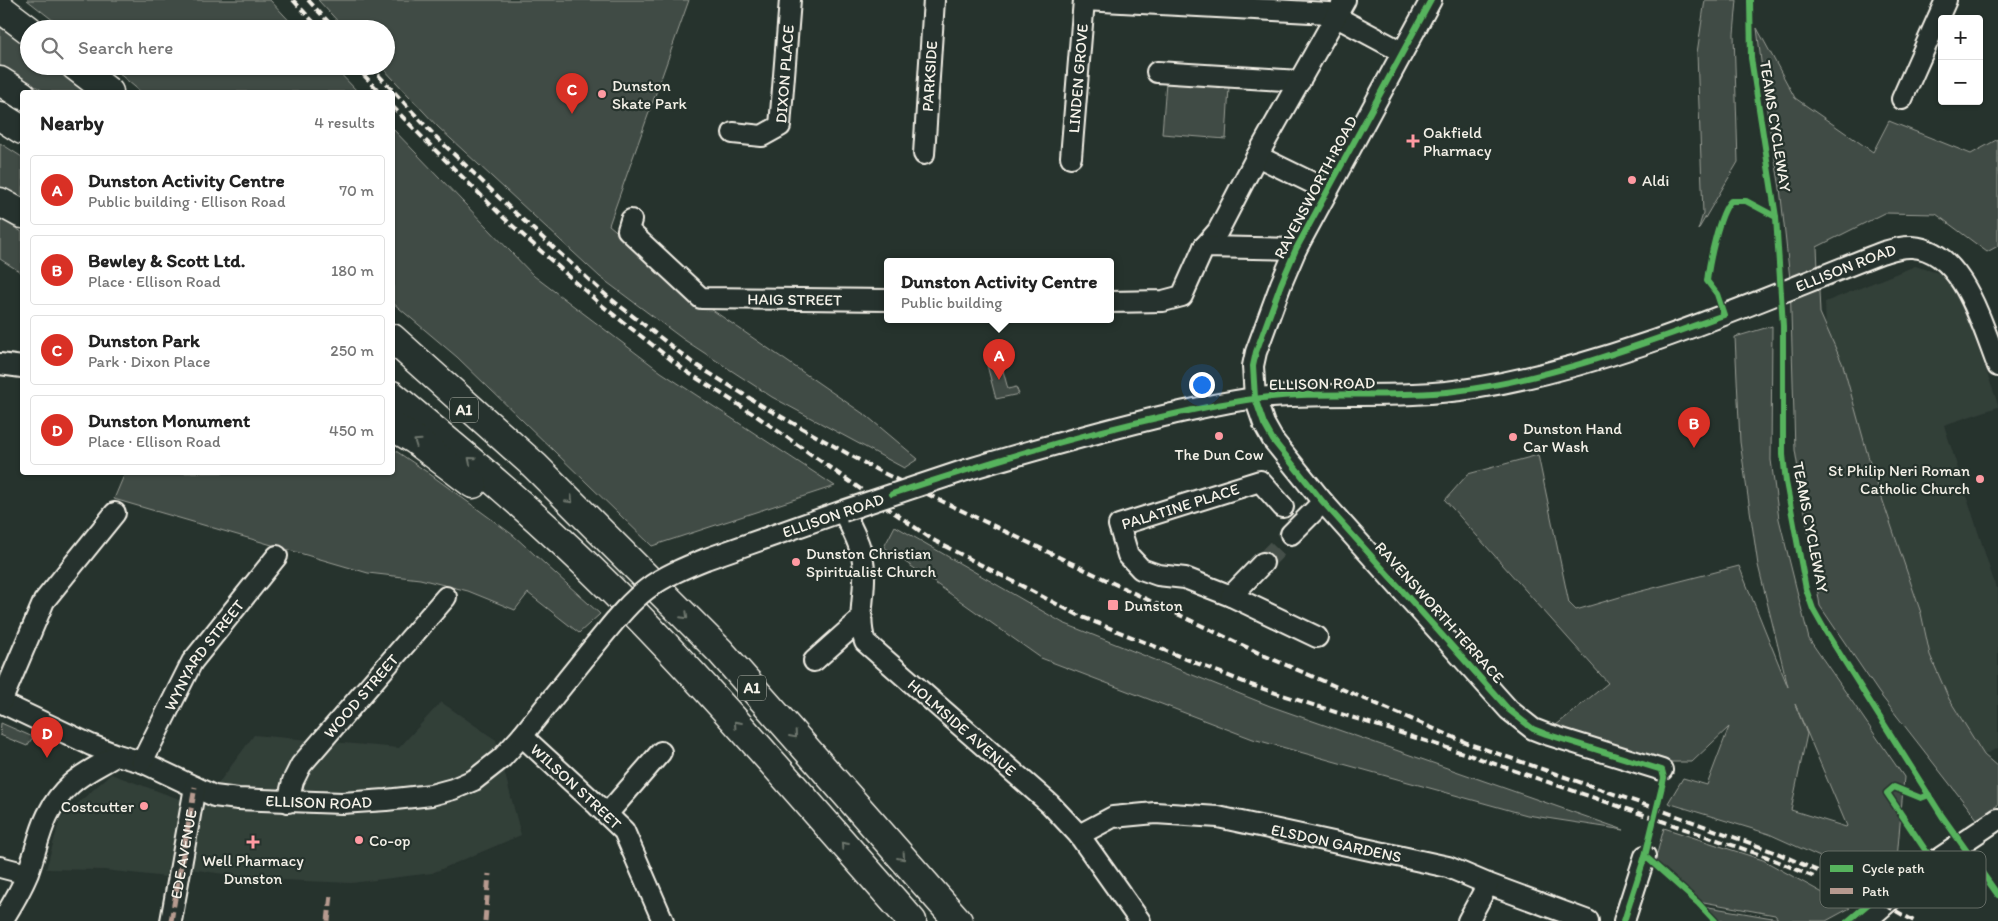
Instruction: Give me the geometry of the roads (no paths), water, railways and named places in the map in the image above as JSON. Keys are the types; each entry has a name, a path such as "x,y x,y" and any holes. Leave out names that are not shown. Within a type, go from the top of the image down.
{"highway":[{"path":"0,8 20,23"},
{"path":"87,75 106,90"},
{"path":"0,81 20,94"},
{"path":"0,116 20,129"},
{"path":"0,202 20,213"},
{"path":"395,341 536,466"},
{"name":"A1","path":"395,355 536,466 720,651 958,921"},
{"name":"A1","path":"395,397 506,489 610,587 691,672 912,921"},
{"path":"395,428 415,440 610,587"}],"street":[{"name":"DIXON PLACE","path":"733,133 762,136 780,126 790,0"},
{"name":"PARKSIDE","path":"924,154 934,0"},
{"path":"1084,0 1329,14 1340,9"},
{"name":"LINDEN GROVE","path":"1071,157 1084,0"},
{"name":"RAVENSWORTH ROAD","path":"1255,398 1253,382 1256,352 1296,249 1432,0"},
{"path":"1902,99 1946,0"},
{"path":"1340,9 1402,52"},
{"path":"1114,302 1163,302 1182,296 1204,247 1218,231 1261,158 1300,81 1340,9"},
{"path":"1157,72 1300,81"},
{"path":"1261,158 1327,190"},
{"name":"HAIG STREET","path":"631,220 628,230 701,298 884,300"},
{"path":"1204,247 1296,249"},
{"name":"ELLISON ROAD","path":"1,702 91,745 117,756 142,762 214,796 288,802 342,803 432,795 474,780 502,758 617,618 648,588 686,567 843,511 966,470 1119,426 1255,398 1423,394 1475,388 1512,381 1629,350 1881,253 1911,247 1920,248 1940,256 1954,270 1968,292 1998,366"},
{"path":"0,364 20,367"},
{"name":"RAVENSWORTH TERRACE","path":"1255,398 1264,424 1273,440 1323,502 1509,710 1533,729 1662,770"},
{"name":"PALATINE PLACE","path":"1284,507 1260,481 1119,526 1128,555 1140,569 1158,575 1185,578 1231,596 1317,637"},
{"path":"1291,534 1323,502"},
{"name":"HOLMSIDE AVENUE","path":"843,511 861,550 864,592 860,618 861,631 865,642 1050,804 1079,835 1140,921"},
{"path":"1,702 44,601 115,513"},
{"name":"WYNYARD STREET","path":"142,762 192,662 277,556"},
{"path":"1231,596 1263,562"},
{"name":"WOOD STREET","path":"288,802 293,781 301,764 446,597"},
{"path":"814,661 860,618"},
{"name":"WILSON STREET","path":"522,736 624,831 663,921"},
{"path":"607,814 661,752"},
{"path":"2,921 28,874 44,820 60,795 72,783 117,756"},
{"name":"EDE AVENUE","path":"172,921 195,787"},
{"name":"ELSDON GARDENS","path":"1079,835 1113,817 1155,814 1218,817 1448,867 1588,921"},
{"path":"1950,851 1998,819"},
{"path":"1624,921 1645,856"},
{"path":"0,867 28,874"},
{"path":"1468,921 1488,884"},
{"path":"1866,921 1881,908"}],"tunnel":[{"path":"1263,563 1291,534"}],"railway":[{"path":"293,0 312,20"},
{"path":"308,0 327,20"},
{"path":"364,75 378,90"},
{"path":"378,75 392,90"},
{"path":"395,93 434,135 512,210 607,296 693,363 764,407 877,470 1263,655 1467,743 1663,811 1777,853 1820,872"},
{"path":"395,109 504,218 600,304 687,372 758,417 933,540 1082,617 1251,685 1463,753 1767,857 1814,877"},
{"path":"1890,908 1914,921"}],"place":[{"name":"Dunston Skate Park","path":"602,94"},
{"name":"Dunston Park","path":"572,114"},
{"name":"Oakfield Pharmacy","path":"1413,141"},
{"name":"Aldi","path":"1632,180"},
{"name":"Dunston Activity Centre","path":"999,380"},
{"name":"The Dun Cow","path":"1219,436"},
{"name":"Dunston Hand Car Wash","path":"1513,437"},
{"name":"Bewley & Scott Ltd.","path":"1694,448"},
{"name":"St Philip Neri Roman Catholic Church","path":"1980,479"},
{"name":"Dunston Christian Spiritualist Church","path":"796,562"},
{"name":"Dunston","path":"1113,605"},
{"name":"Dunston Monument","path":"47,758"},
{"name":"Costcutter","path":"144,806"},
{"name":"Co-op","path":"359,840"},
{"name":"Well Pharmacy Dunston","path":"253,842"}]}
